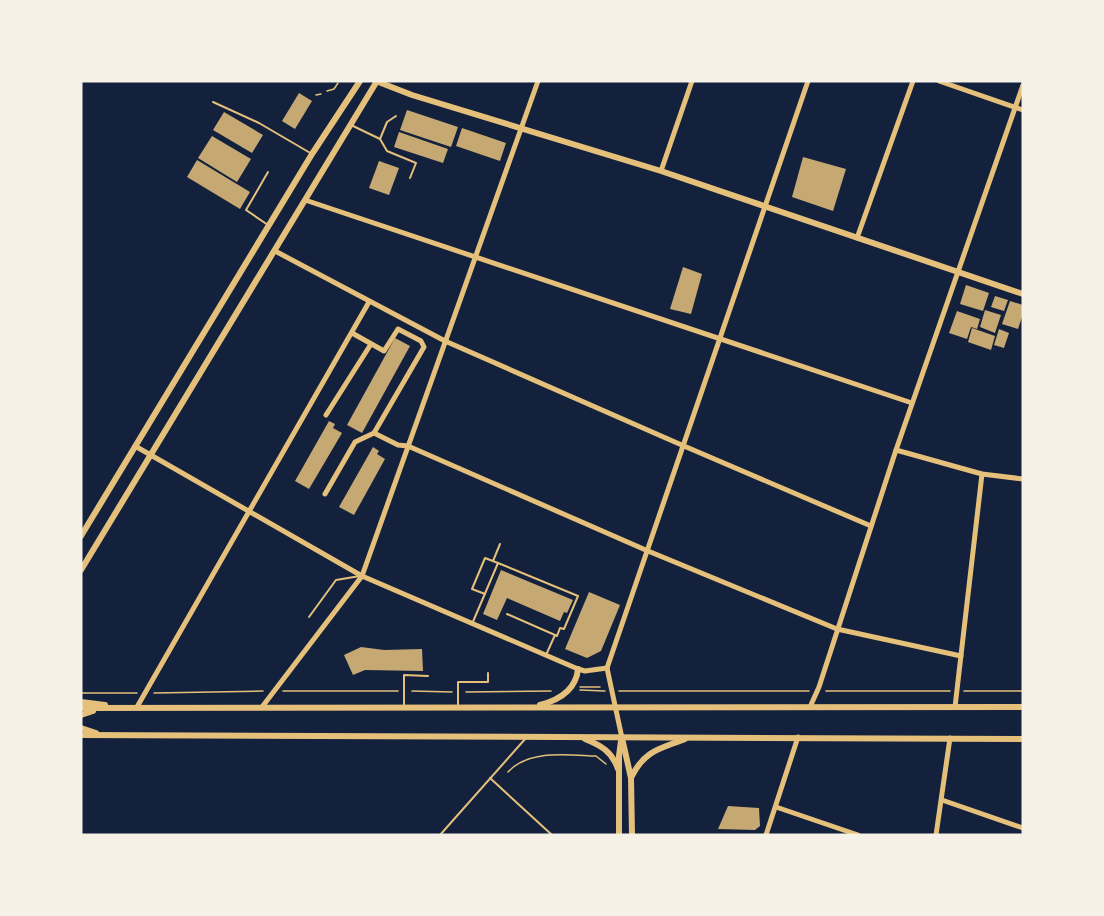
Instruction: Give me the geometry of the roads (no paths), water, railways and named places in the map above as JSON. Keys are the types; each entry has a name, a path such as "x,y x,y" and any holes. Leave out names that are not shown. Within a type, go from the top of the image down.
{"street":[{"path":"81,536 268,225 360,81"},
{"path":"81,570 377,81 412,95 765,205 1023,294"},
{"path":"262,707 363,576 538,81"},
{"path":"661,171 692,81"},
{"path":"632,835 632,778 607,668 808,81"},
{"path":"857,238 914,81"},
{"path":"939,81 1023,110"},
{"path":"810,706 819,687 896,450 1023,85"},
{"path":"305,200 912,403"},
{"path":"274,251 446,341 872,526"},
{"path":"137,707 369,302"},
{"path":"325,494 355,442 374,433 424,347 421,341 398,329 384,351 352,333"},
{"path":"326,415 371,344"},
{"path":"374,433 648,551 837,628 961,656"},
{"path":"135,446 363,576 578,669 585,671 607,668"},
{"path":"896,450 982,474 1023,480"},
{"path":"955,707 982,474"},
{"path":"531,707 552,702 568,691 577,680 578,669"},
{"path":"81,702 117,708"},
{"path":"81,708 1023,707"},
{"path":"81,715 86,712 117,708"},
{"path":"81,728 108,735"},
{"path":"81,736 1023,739"},
{"path":"632,778 644,757 653,750 688,737"},
{"path":"766,835 798,737"},
{"path":"582,738 611,753 620,775"},
{"path":"620,835 619,756 622,738"},
{"path":"936,835 950,738"},
{"path":"942,800 1023,828"},
{"path":"776,807 858,835"}],"lane":[{"path":"213,102 259,123 312,154"},
{"path":"380,139 387,122 396,116"},
{"path":"351,125 380,139 387,151 416,163 410,178"},
{"path":"268,172 246,210 268,225"},
{"path":"493,561 500,544"},
{"path":"485,594 472,589 485,558 578,597 564,629 560,628 557,636 507,615"},
{"path":"472,624 498,563"},
{"path":"309,617 336,580 363,576"},
{"path":"546,655 555,634"},
{"path":"458,707 458,682 488,682 488,673"},
{"path":"404,707 404,675 428,676"},
{"path":"440,835 526,738"},
{"path":"490,778 552,835"}]}
